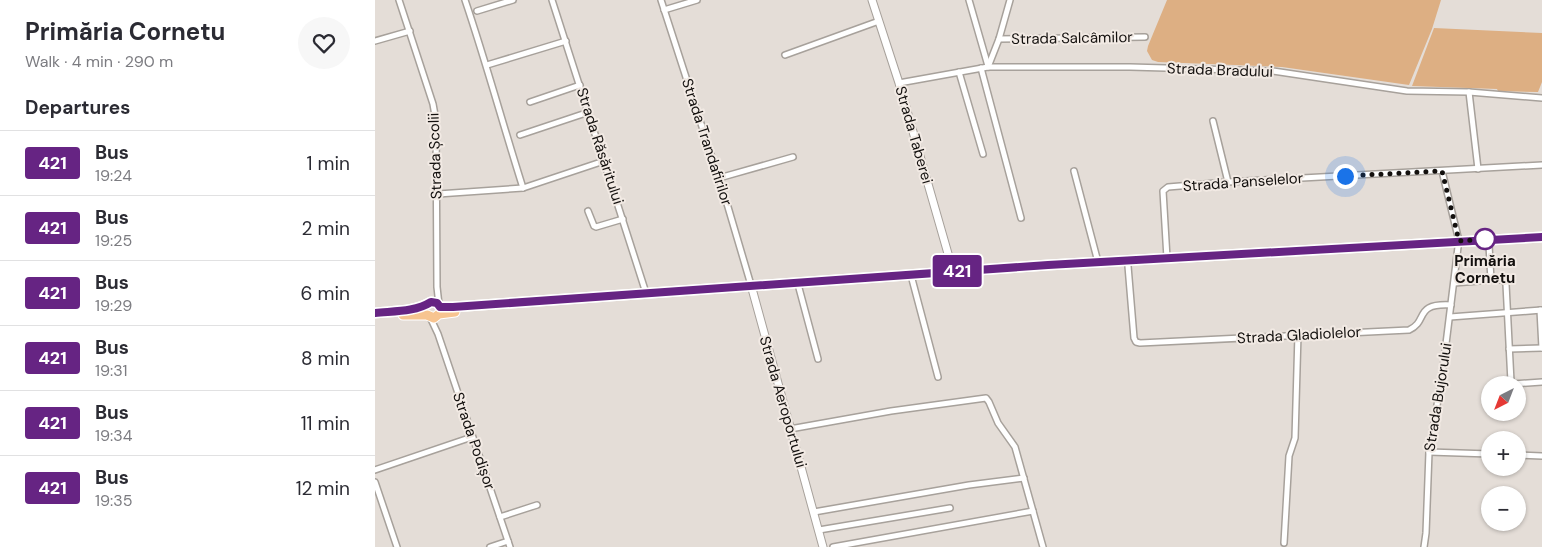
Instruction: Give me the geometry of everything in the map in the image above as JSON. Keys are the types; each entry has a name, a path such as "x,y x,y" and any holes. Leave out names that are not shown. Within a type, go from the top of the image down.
{"highway":[{"path":"375,317 434,310 646,293 751,288 799,288 1542,237"},
{"path":"375,313 751,288 1098,262 1458,244 1489,245 1542,242"}],"street":[{"name":"Strada Școlii","path":"399,0 435,113 437,129 437,287 434,310"},
{"path":"465,0 487,65 523,188"},
{"path":"477,11 513,0"},
{"name":"Strada Răsăritului","path":"552,0 646,293"},
{"name":"Strada Trandafirilor","path":"661,0 719,178 751,288"},
{"path":"664,10 697,0"},
{"name":"Strada Taberei","path":"872,0 899,83 953,272"},
{"path":"969,0 988,67"},
{"name":"Strada Salcâmilor","path":"988,67 999,39 1010,0"},
{"path":"792,49 878,19"},
{"path":"785,55 878,19"},
{"path":"375,41 410,31"},
{"name":"Strada Salcâmilor","path":"999,39 1145,37"},
{"path":"487,65 566,41"},
{"name":"Strada Bradului","path":"899,83 988,67 1113,67 1273,71 1407,91 1541,96"},
{"path":"981,68 1021,218"},
{"path":"959,72 983,154"},
{"path":"530,102 580,85"},
{"path":"1469,92 1478,169"},
{"path":"520,135 589,112"},
{"path":"1213,121 1228,182"},
{"path":"719,178 793,157"},
{"path":"438,194 523,188 604,161"},
{"name":"Strada Panselelor","path":"1167,258 1164,189 1168,187 1542,165"},
{"path":"1074,171 1098,262"},
{"name":"Strada Bujorului","path":"1424,547 1429,452 1455,283 1458,244 1442,171"},
{"path":"588,211 596,228 623,219"},
{"path":"1489,245 1491,280"},
{"name":"Strada Gladiolelor","path":"1128,266 1134,338 1140,343 1409,330 1413,328 1423,312 1428,308 1434,305 1451,305"},
{"path":"912,279 938,378"},
{"path":"1455,283 1503,280 1505,283 1508,312 1511,382 1513,384 1542,382"},
{"name":"Strada Școlii","path":"434,310 437,287"},
{"name":"Strada Aeroportului","path":"751,288 823,547"},
{"path":"799,288 818,359"},
{"name":"Strada Podișor","path":"434,310 438,334"},
{"name":"Strada Podișor","path":"434,310 438,334 509,544"},
{"path":"1450,317 1541,310 1542,348 1509,349"},
{"path":"1284,543 1289,456 1295,438 1298,334"},
{"path":"790,429 986,398 998,423 1015,447 1043,547"},
{"path":"375,470 472,437"},
{"path":"1429,452 1481,454"},
{"path":"1526,455 1542,456"},
{"path":"814,512 1024,478"},
{"path":"375,482 397,547"},
{"path":"499,517 537,505"},
{"path":"819,530 950,508"},
{"path":"833,547 1033,511"},
{"path":"490,547 509,544"}],"shaded area":[{"path":"1167,0 1441,0 1432,29 1409,85 1282,67 1158,62 1152,60 1147,51 1148,46"},
{"path":"1434,28 1542,33 1542,82 1538,92 1412,86"}],"bus line":[{"name":"421","path":"375,313 415,309 427,306 431,302 437,303 440,307 453,307 1048,265 1542,237"}],"place":[{"name":"Primăria Cornetu","path":"1485,239"}],"route":[{"path":"1345,176 1442,171 1459,241 1485,239"}]}
